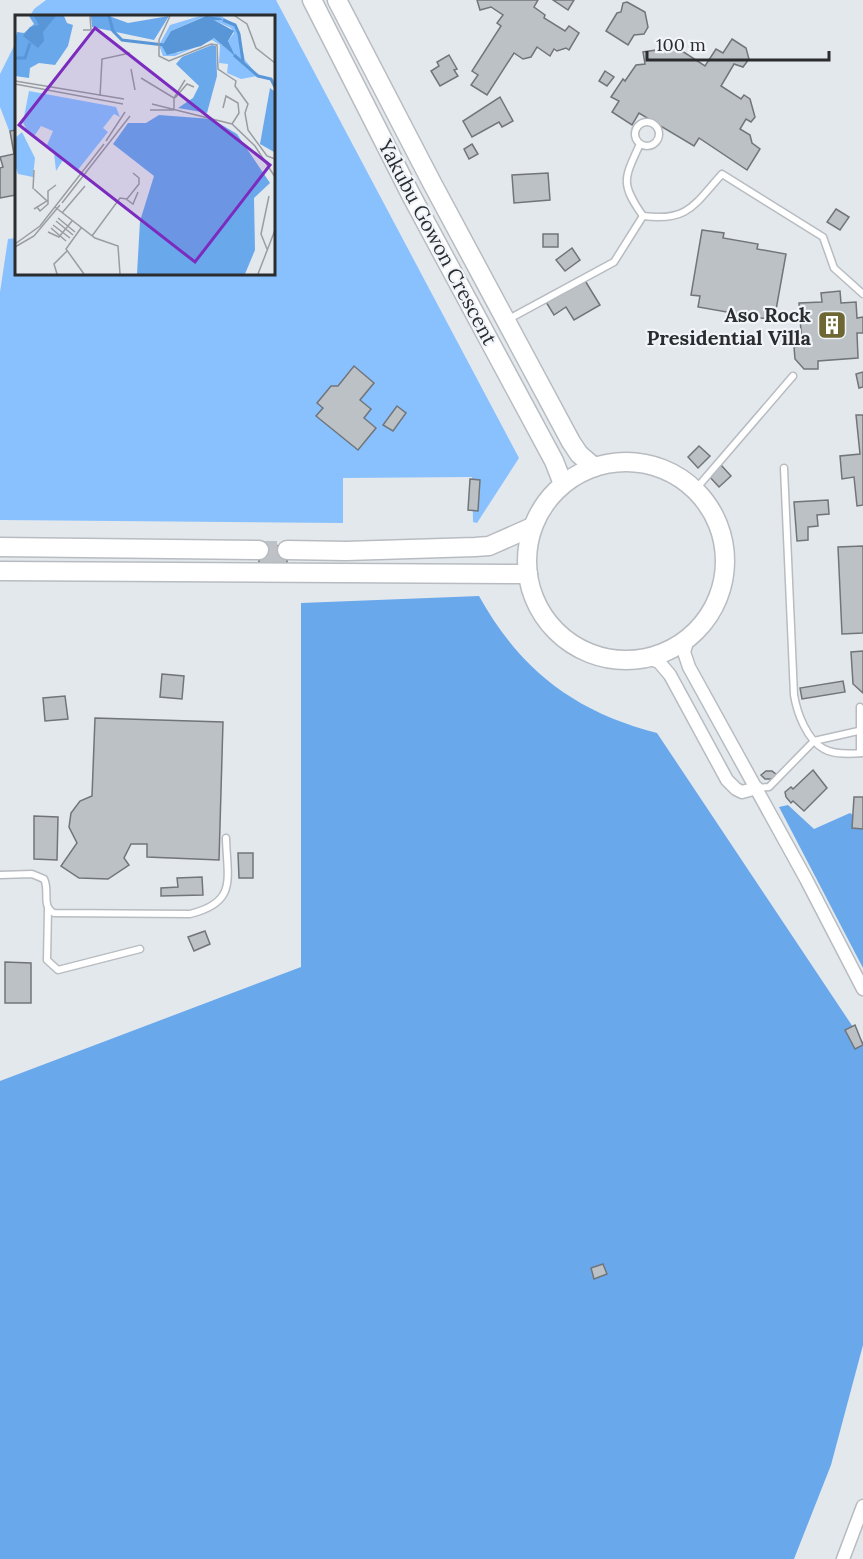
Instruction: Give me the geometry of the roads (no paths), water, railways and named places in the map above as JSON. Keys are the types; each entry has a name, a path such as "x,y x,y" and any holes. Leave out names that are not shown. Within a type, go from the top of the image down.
{"street":[{"name":"Yakubu Gowon Crescent","path":"312,0 411,195 554,461 563,484"},
{"name":"Yakubu Gowon Crescent","path":"337,0 571,442 579,454 594,467"},
{"path":"621,462 648,464 673,474 695,490 715,517 724,549 723,583 710,614 688,639 669,651 648,658 621,660 594,655 570,643 549,624 535,600 528,574 527,554 532,527 545,503 563,484 594,467 621,462"},
{"path":"287,550 346,551 489,546 532,527"},
{"path":"0,548 259,550"},
{"path":"0,571 528,574"},
{"path":"688,639 684,652 689,667 757,788 863,989"},
{"path":"648,658 659,662 670,675 727,780 742,792 757,788"},
{"path":"843,1559 863,1506"}],"lane":[{"path":"640,144 648,147 655,144 660,137 659,129 653,123 645,122 638,126 635,133 640,144 626,175 630,198 643,216 664,219 688,212 722,174 823,237 834,268 863,294"},
{"path":"507,320 614,262 643,216"},
{"path":"695,490 793,376"},
{"path":"784,468 796,709 814,741 825,750 844,754 862,753 860,707"},
{"path":"757,788 769,787 814,741 861,730"},
{"path":"48,909 54,913 190,914 202,911 217,904 225,894 227,886 226,838"},
{"path":"0,875 32,874 44,879 47,883 47,960 58,970 140,949"}],"tunnel":[{"path":"259,550 287,550"}],"place":[{"name":"Aso Rock Presidential Villa","path":"832,325"}]}
